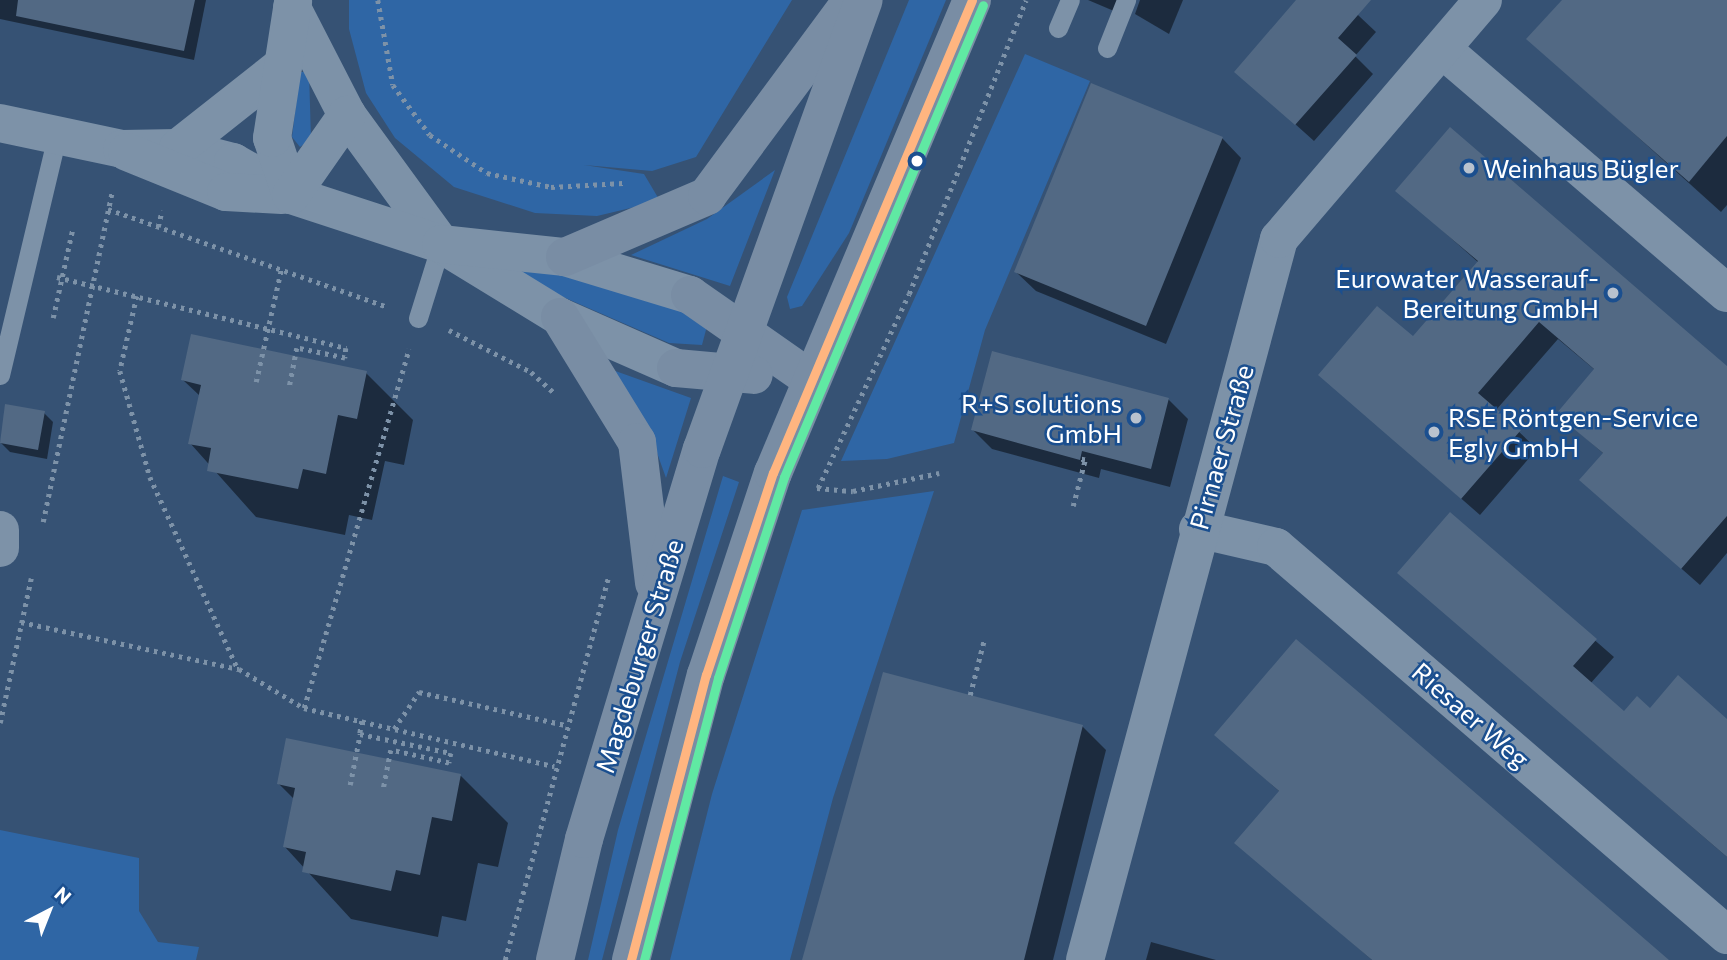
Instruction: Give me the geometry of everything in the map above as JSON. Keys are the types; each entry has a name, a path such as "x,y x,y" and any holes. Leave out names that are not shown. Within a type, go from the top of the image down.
{"main road":[{"path":"565,257 707,197 853,0"},
{"name":"Magdeburger Straße","path":"555,960 656,595 730,374 864,0"},
{"path":"631,960 706,676 809,378 972,0"},
{"path":"690,295 809,378"},
{"path":"561,317 637,442 656,595"},
{"path":"676,368 809,378"}],"street":[{"name":"Pirnaer Straße","path":"1085,960 1198,529 1279,239 1483,0"},
{"path":"291,195 272,138 293,4"},
{"path":"293,4 347,116 441,244 561,317 676,368"},
{"path":"1441,50 1727,293"},
{"path":"178,148 283,65"},
{"path":"291,195 347,116"},
{"path":"0,123 122,149 226,192 291,195"},
{"path":"122,149 178,148 233,162 291,195 441,244 565,257 690,295"},
{"name":"Riesaer Weg","path":"1198,529 1276,547 1727,935"},
{"path":"0,530 0,548"}],"lane":[{"path":"1058,28 1070,0"},
{"path":"1107,48 1126,0"},
{"path":"0,375 29,270 57,136"},
{"path":"418,318 441,244"}],"path":[{"path":"378,0 393,85 430,135 486,173 551,187 638,181"},
{"path":"939,473 853,491 818,488 908,294 1026,0"},
{"path":"41,529 122,149"},
{"path":"108,209 158,227"},
{"path":"53,318 74,227"},
{"path":"29,270 346,348 345,358 297,348 289,388"},
{"path":"256,382 281,270"},
{"path":"137,296 120,372 150,477 239,670"},
{"path":"304,708 418,318"},
{"path":"1073,506 1086,460 1080,458"},
{"path":"0,723 33,569"},
{"path":"21,622 239,670 304,708 554,766"},
{"path":"970,695 984,640"},
{"path":"505,960 565,725 589,648"},
{"path":"394,729 419,692 565,725"},
{"path":"350,785 362,721"},
{"path":"360,734 451,753 449,763 391,750 383,791"}],"shaded area":[{"path":"349,0 792,0 696,157 652,171 584,165 644,174 660,201 597,216 535,213 454,187 395,138 366,93 349,29"},
{"path":"909,0 946,0 849,233 802,306 790,309 787,297"},
{"path":"1025,54 1090,81 985,330 954,443 887,459 841,461"},
{"path":"300,72 309,72 311,139 300,147 292,137"},
{"path":"775,170 730,286 631,255 707,219"},
{"path":"515,262 678,308 707,326 702,345 669,343 510,274"},
{"path":"607,368 691,398 666,478 646,422"},
{"path":"723,476 739,482 680,662 602,960 588,960 618,830"},
{"path":"934,491 833,798 790,960 670,960 712,794 802,510"},
{"path":"0,830 139,858 139,911 158,942 199,947 196,960 0,960"}],"building":[{"path":"18,0 195,0 184,51 16,16"},
{"path":"1296,0 1371,0 1338,38 1357,55 1295,125 1234,72"},
{"path":"1562,0 1727,0 1727,136 1689,182 1526,39"},
{"path":"1091,83 1223,137 1146,326 1014,272"},
{"path":"1450,127 1727,366 1727,516 1681,569 1579,480 1603,453 1556,414 1594,369 1539,322 1478,393 1521,430 1461,499 1318,375 1377,306 1413,336 1478,261 1395,191"},
{"path":"191,334 367,371 357,419 338,415 326,474 303,469 298,489 207,471 211,448 188,444 201,385 181,380"},
{"path":"992,351 1169,398 1151,469 1082,451 1080,460 971,430"},
{"path":"5,404 45,411 38,450 0,443"},
{"path":"1450,512 1597,639 1573,666 1624,711 1637,696 1650,708 1678,675 1727,719 1727,857 1397,573"},
{"path":"1296,639 1669,960 1372,960 1234,843 1279,791 1214,735"},
{"path":"883,672 1083,725 1024,960 802,960"},
{"path":"286,738 461,774 452,821 432,817 420,875 396,870 391,891 302,872 306,852 283,847 295,788 277,784"}],"transit line":[{"path":"631,960 706,675 773,473 972,0"},
{"path":"644,960 718,678 784,477 983,5"}],"place":[{"name":"Weinhaus Bügler","path":"1469,168"},
{"name":"Eurowater Wasserauf- Bereitung GmbH","path":"1613,293"},
{"name":"R+S solutions GmbH","path":"1136,418"},
{"name":"RSE Röntgen-Service Egly GmbH","path":"1434,432"}]}
